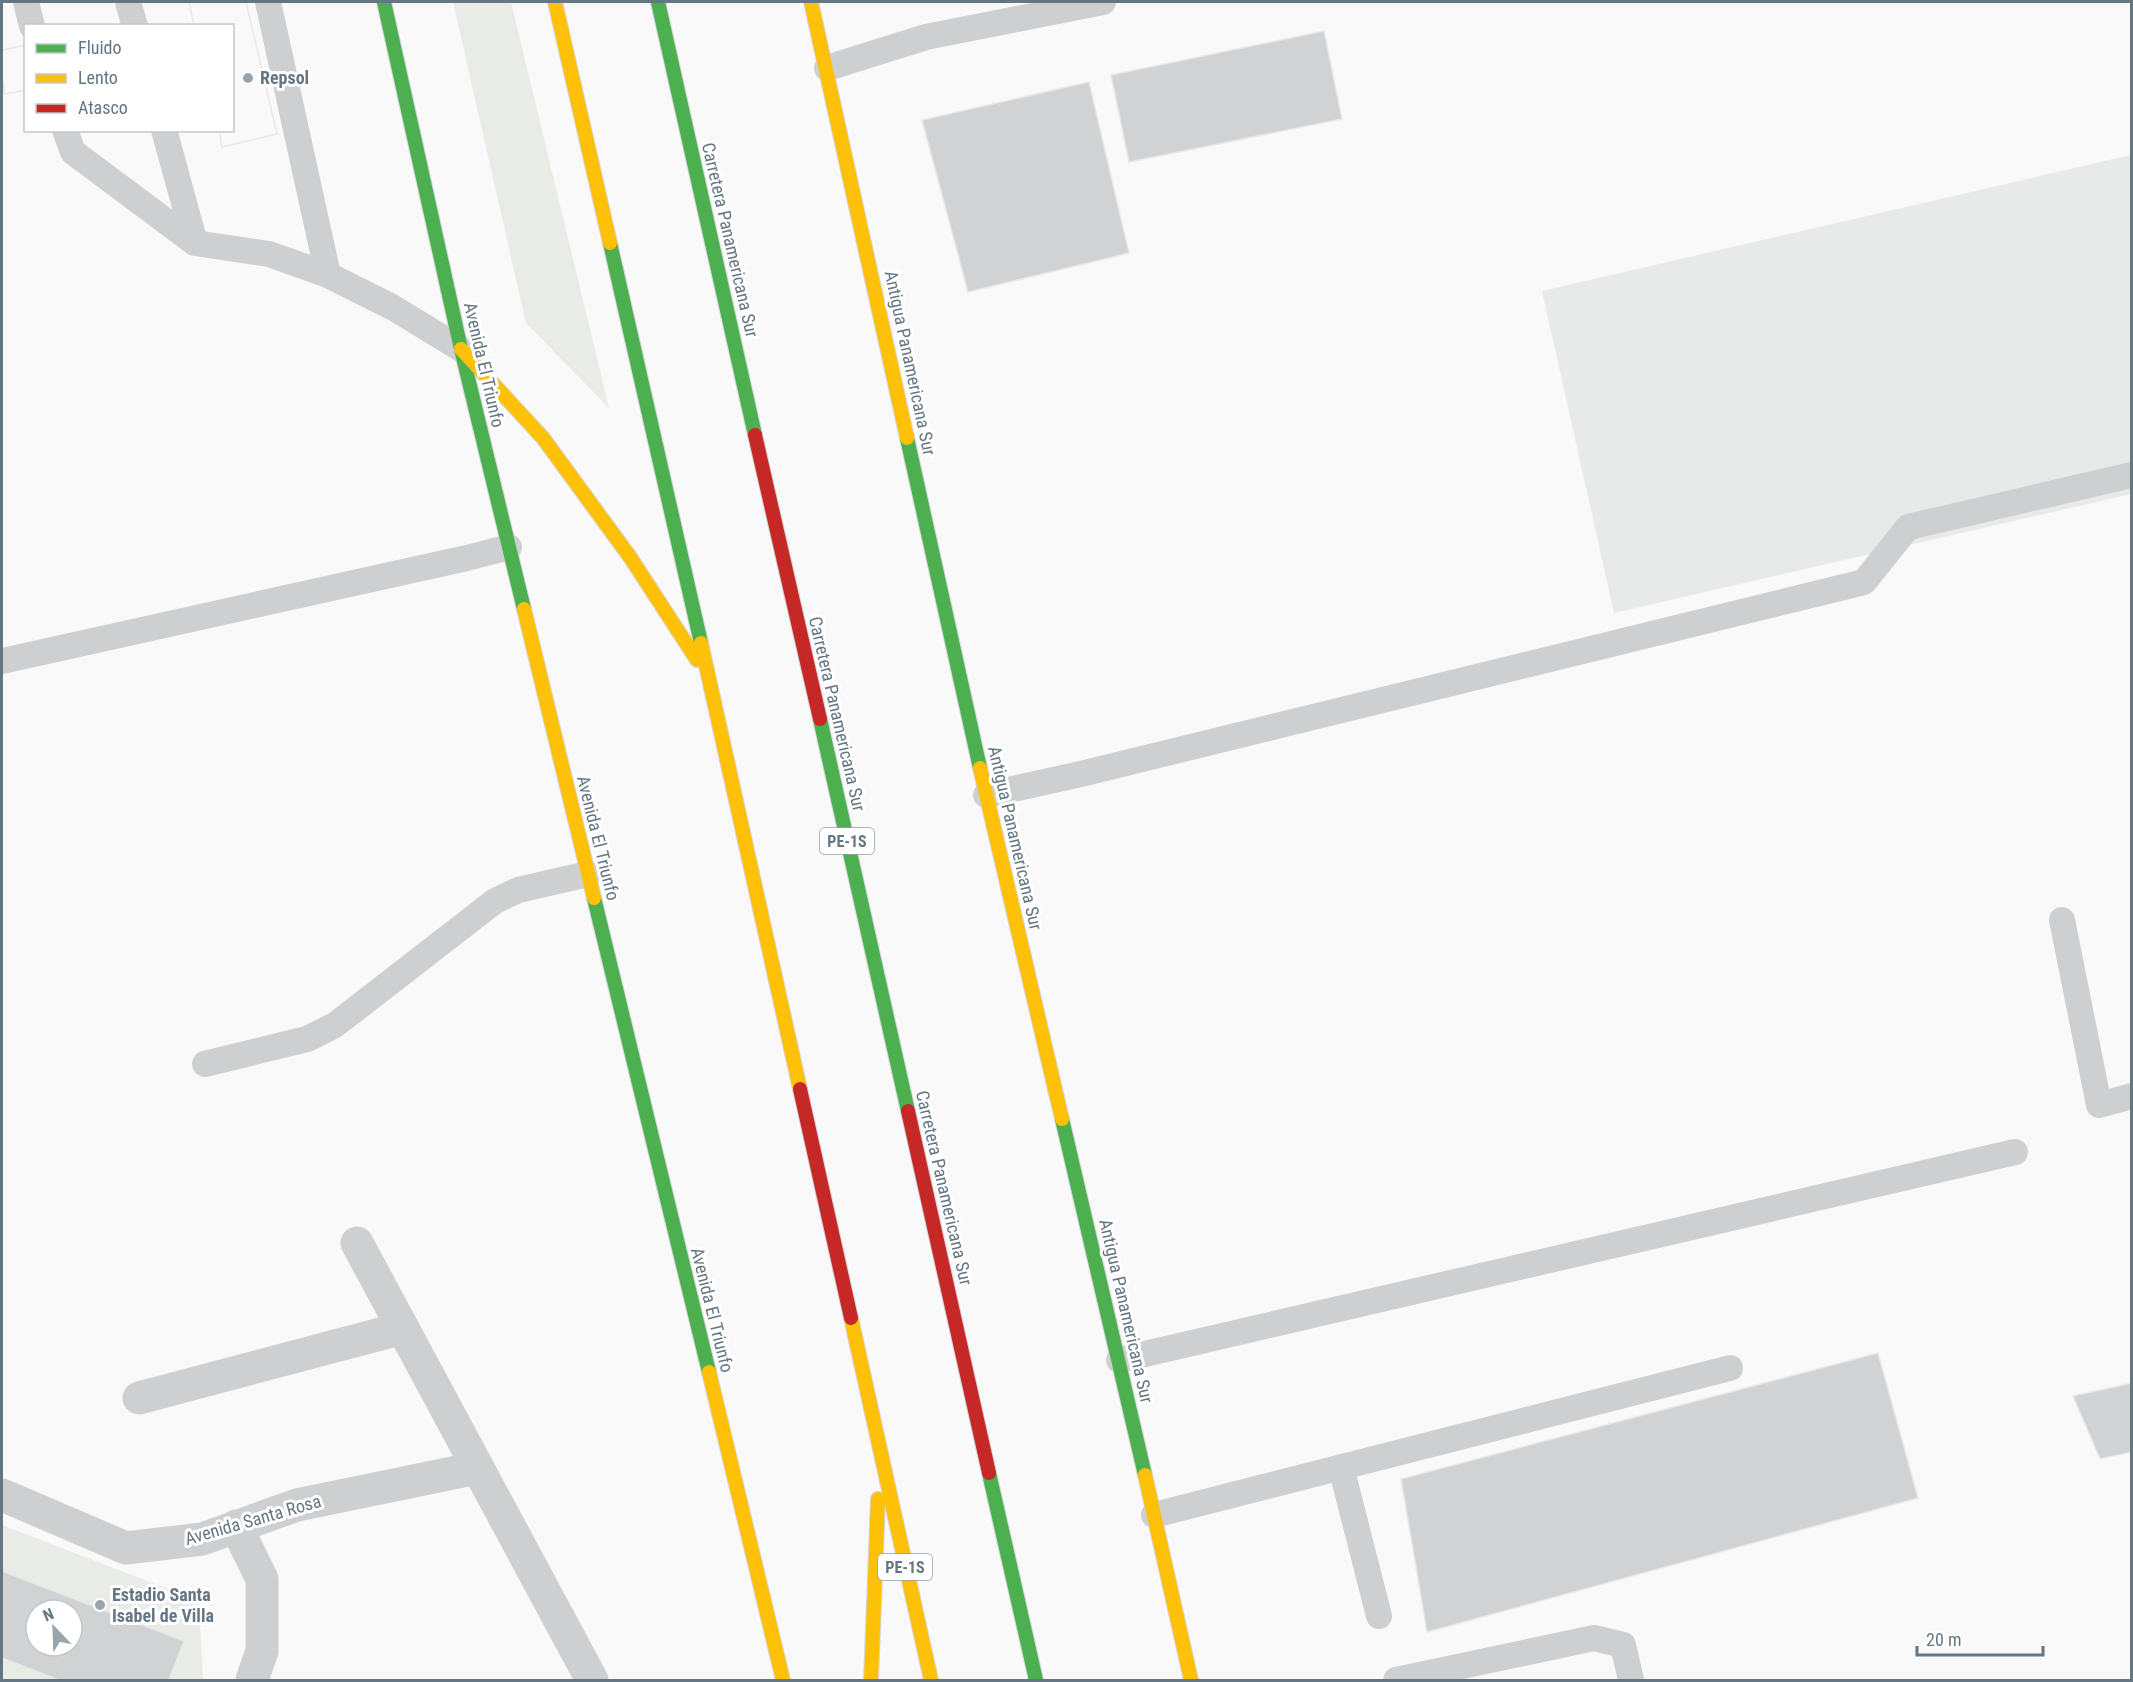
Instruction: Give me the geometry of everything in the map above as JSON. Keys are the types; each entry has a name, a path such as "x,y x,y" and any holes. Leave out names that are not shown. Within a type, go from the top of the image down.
{"main road":[{"name":"Avenida El Triunfo","path":"384,2 461,349 783,1680"},
{"name":"PE-1S","path":"555,2 709,677 931,1680"},
{"name":"Carretera Panamericana Sur","path":"658,2 1036,1680"},
{"name":"Antigua Panamericana Sur","path":"811,2 986,795 1119,1360 1191,1680"},
{"path":"461,349 543,438 630,557 709,677"},
{"path":"871,1680 879,1453"}],"street":[{"path":"357,1243 592,1680"},
{"path":"139,1398 402,1328"},
{"name":"Avenida Santa Rosa","path":"2,1495 126,1548 202,1539 297,1505 477,1468"},
{"path":"236,1526 261,1579 262,1651 252,1680"}],"lane":[{"path":"26,2 32,24"},
{"path":"128,2 134,24"},
{"path":"268,2 328,275"},
{"path":"827,68 926,37 1103,2"},
{"path":"65,132 74,152 195,243 269,254 328,275 392,307 461,349"},
{"path":"165,132 195,243"},
{"path":"986,795 1108,768 1864,582 1908,527 2132,474"},
{"path":"2,661 509,547"},
{"path":"205,1064 308,1038 335,1025 495,901 518,890 588,874"},
{"path":"2062,920 2099,1105 2132,1096"},
{"path":"1119,1360 2015,1152"},
{"path":"1154,1515 1730,1368"},
{"path":"1341,1467 1379,1616"},
{"path":"1396,1680 1594,1638 1623,1645 1631,1680"}],"shaded area":[{"path":"453,2 511,2 609,408 526,323"},
{"path":"2131,155 2131,494 1614,613 1542,291"},
{"name":"Estadio Santa Isabel de Villa","path":"2,1525 199,1601 203,1680 2,1680"}],"building":[{"name":"Repsol","path":"189,2 246,2 277,134 222,147 219,132 234,132 234,24 194,24"},
{"name":"Repsol","path":"189,2 246,2 277,134 222,147 219,132 234,132 234,24 194,24"},
{"path":"1324,31 1342,119 1129,162 1111,75"},
{"path":"24,45 24,90 5,94 2,50"},
{"path":"24,45 24,90 5,94 2,50"},
{"path":"1089,82 1129,253 968,292 922,120"},
{"path":"1878,1353 1918,1498 1427,1632 1401,1479"},
{"path":"2132,1383 2132,1452 2100,1459 2073,1396"},
{"path":"2,1571 72,1598 24,1598 24,1658 84,1658 84,1603 184,1641 169,1680 59,1680 2,1658"}],"traffic: fast":[{"path":"384,2 461,349 524,609"},
{"path":"658,2 755,435"},
{"path":"610,243 701,643"},
{"path":"907,438 980,768"},
{"path":"820,719 908,1111"},
{"path":"594,898 709,1372"},
{"path":"1062,1119 1145,1475"},
{"path":"989,1473 1036,1680"}],"traffic: slow":[{"path":"555,2 610,243"},
{"path":"811,2 907,438"},
{"path":"461,349 543,438 630,557 697,660"},
{"path":"524,609 594,898"},
{"path":"701,643 800,1089"},
{"path":"980,768 1062,1119"},
{"path":"851,1318 931,1680"},
{"path":"709,1372 783,1680"},
{"path":"1145,1475 1191,1680"},
{"path":"871,1680 878,1499"}],"traffic: jam":[{"path":"755,435 820,719"},
{"path":"800,1089 851,1318"},
{"path":"908,1111 989,1473"}],"place":[{"name":"Repsol","path":"248,78"},
{"name":"Estadio Santa Isabel de Villa","path":"100,1605"}]}
